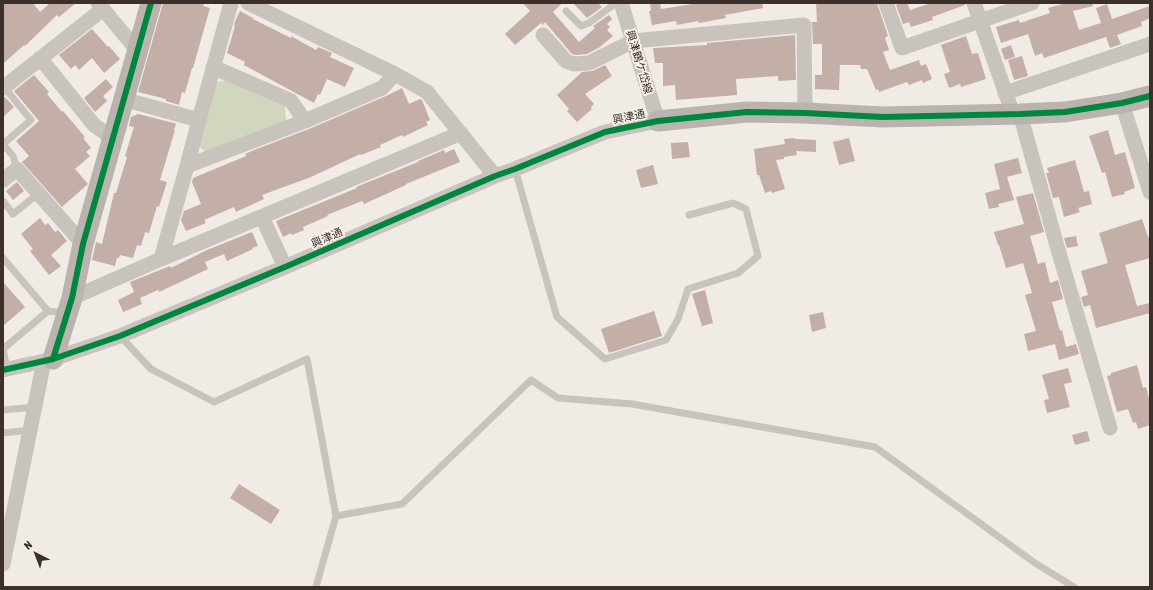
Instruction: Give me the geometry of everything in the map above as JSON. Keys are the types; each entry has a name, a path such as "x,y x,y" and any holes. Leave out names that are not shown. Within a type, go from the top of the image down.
{"street":[{"path":"3,564 35,407 62,308 83,244 151,3"},
{"path":"161,259 188,166 231,3"},
{"path":"248,3 428,92 495,176"},
{"name":"興津鶴ケ岱線","path":"622,3 658,121"},
{"path":"886,3 902,48 1032,3"},
{"path":"974,3 1005,93 1016,114 1059,253 1110,428"},
{"path":"3,87 40,58 100,6 137,50"},
{"path":"543,35 566,61 574,64 589,63 633,42 804,25 804,113"},
{"path":"1005,93 1150,44"},
{"path":"40,58 94,125 112,138"},
{"path":"213,67 291,101 304,121"},
{"path":"188,166 304,121 382,88 394,74"},
{"path":"658,121 747,112 883,116 1064,112 1122,103 1150,96"},
{"path":"123,99 199,120"},
{"path":"1122,103 1150,192"},
{"name":"興津通","path":"5,370 49,360 120,336 285,267 495,176 605,132 658,121"},
{"path":"62,308 161,259 461,133"},
{"path":"3,180 17,168 83,244"},
{"path":"262,217 285,267"}],"lane":[{"path":"566,11 581,26 589,23 616,3"},
{"path":"3,87 31,120 3,144 13,156 17,168"},
{"path":"515,169 557,317 605,359 666,340 678,319 688,289 738,273 758,256 746,210 733,203 689,215"},
{"path":"3,201 14,214 39,193"},
{"path":"3,258 62,308 3,349 5,370"},
{"path":"120,336 151,369 214,402 308,359 336,516 316,587"},
{"path":"336,516 402,504 531,380 558,398 632,404 875,447 1035,563 1074,587"},
{"path":"3,410 35,407"},
{"path":"3,432 30,430"}],"green space":[{"path":"225,80 285,107 286,121 208,153 199,147 215,83"}],"building":[{"path":"3,3 33,3 40,12 50,3 76,3 59,17 57,15 25,46 24,45 3,64"},
{"path":"163,3 204,3 203,6 210,8 193,68 185,93 182,92 179,105 166,101 166,99 138,92"},
{"path":"523,3 562,3 553,12 579,42 595,28 593,26 609,15 612,19 607,24 610,27 607,30 613,36 600,47 587,54 575,55 571,53 545,22 543,25 541,23 515,45 505,34 530,11"},
{"path":"573,3 598,3 602,7 587,18"},
{"path":"650,3 660,3 661,9 699,3 762,3 763,8 725,15 726,18 699,23 698,21 677,25 676,21 652,25 649,11 651,11"},
{"path":"816,3 877,3 888,36 885,38 889,50 883,52 890,70 919,60 921,66 926,64 932,79 923,83 922,80 909,85 907,82 879,92 878,89 876,90 867,69 861,69 860,65 840,65 839,90 815,89 815,75 822,75 822,44 813,44 812,22 817,22"},
{"path":"900,3 907,3 910,10 931,3 965,3 965,5 932,17 933,20 911,27 909,22 903,24 896,5"},
{"path":"1066,3 1092,3 1093,6 1073,11 1079,30 1101,23 1096,8 1107,4 1112,19 1150,6 1150,18 1141,22 1142,26 1117,35 1121,44 1110,48 1106,37 1044,58 1042,53 1035,56 1028,34 1001,43 996,27 1019,20 1020,23 1050,13 1048,8"},
{"path":"240,11 316,50 318,47 332,53 330,57 354,68 345,87 327,79 320,95 318,94 314,103 244,65 245,62 227,53 235,26 234,25"},
{"path":"92,29 120,59 104,73 92,58 79,70 75,65 71,69 59,55"},
{"path":"795,35 796,80 778,81 778,76 736,79 737,95 676,100 675,85 663,86 663,63 655,63 653,48 707,45 707,43"},
{"path":"966,36 972,54 978,53 986,79 961,87 960,84 949,88 944,74 950,72 941,45"},
{"path":"1011,45 1015,57 1005,60 1001,49"},
{"path":"1022,56 1028,76 1014,80 1008,60"},
{"path":"605,65 612,76 585,94 594,104 591,107 592,109 577,122 567,111 569,109 557,95 582,72 593,71"},
{"path":"34,75 49,92 47,94 85,137 83,138 91,148 86,152 90,156 75,169 88,184 62,207 22,162 29,156 16,141 39,121 14,91"},
{"path":"106,79 113,87 103,96 107,101 95,112 84,98"},
{"path":"402,88 409,104 420,99 422,100 430,120 426,122 428,125 403,137 402,135 380,145 381,147 361,155 360,154 311,177 262,195 264,199 236,212 234,207 204,220 206,223 186,231 181,220 184,211 201,204 192,182 193,178 246,156 245,154 254,150 309,129"},
{"path":"3,97 5,97 14,107 3,117"},
{"path":"138,114 176,124 160,180 167,182 159,207 157,206 149,233 145,232 141,246 137,245 133,258 120,255 119,258 117,258 115,266 92,260 96,242 102,244 114,193 116,193 127,157 125,156 134,127 129,126 131,117"},
{"path":"1108,130 1115,155 1125,152 1135,188 1124,192 1125,194 1112,197 1105,172 1102,173 1089,136"},
{"path":"795,138 816,140 816,152 796,151 797,155 776,160 785,189 772,193 771,191 765,193 759,175 757,175 754,149 785,144 784,139"},
{"path":"849,138 855,161 839,165 833,142"},
{"path":"688,142 690,157 672,159 671,143"},
{"path":"454,149 460,162 406,184 364,204 362,201 327,215 328,216 303,227 304,230 292,235 291,233 283,237 276,221 444,150 445,153"},
{"path":"1018,158 1022,173 1007,177 1014,200 998,204 999,207 989,209 985,193 1000,189 994,164"},
{"path":"1075,160 1084,192 1089,191 1092,204 1078,208 1080,212 1064,217 1059,197 1053,198 1046,173 1049,173 1047,168"},
{"path":"653,165 658,184 641,188 636,170"},
{"path":"17,182 24,191 13,200 6,191"},
{"path":"1033,193 1044,232 1030,236 1038,264 1045,262 1050,283 1058,280 1063,299 1052,302 1060,331 1062,330 1066,347 1076,344 1079,354 1059,360 1055,344 1028,351 1024,334 1036,331 1025,295 1032,293 1023,263 1006,268 994,232 1024,224 1016,197"},
{"path":"40,218 45,225 48,223 55,232 58,230 67,241 51,255 61,266 49,275 30,251 33,249 21,234"},
{"path":"1142,219 1148,237 1150,236 1150,258 1125,265 1137,306 1150,303 1150,313 1096,328 1090,305 1084,307 1081,297 1088,295 1081,271 1108,263 1099,233"},
{"path":"252,232 258,246 227,261 224,254 205,262 208,269 159,292 158,290 140,298 142,304 123,312 118,300 134,292 130,282 170,266 171,268 207,250"},
{"path":"1076,236 1078,246 1067,248 1064,238"},
{"path":"3,282 25,307 3,326"},
{"path":"705,290 713,323 702,326 692,294"},
{"path":"654,311 662,336 609,353 601,329"},
{"path":"823,312 826,328 812,332 809,315"},
{"path":"1137,365 1143,388 1146,387 1150,402 1150,425 1138,429 1136,422 1133,423 1128,409 1117,412 1107,376 1111,375 1111,373"},
{"path":"1068,368 1072,382 1064,384 1070,407 1047,413 1044,400 1049,399 1042,375"},
{"path":"1087,431 1090,441 1075,445 1072,435"},
{"path":"239,484 280,510 271,524 230,498"}],"cycle path":[{"path":"53,359 72,298 83,244 151,3"},
{"path":"3,370 53,359 120,336 285,267 495,176 605,132 658,121 747,112 883,117 1020,114 1065,112 1122,103 1150,96"}]}
